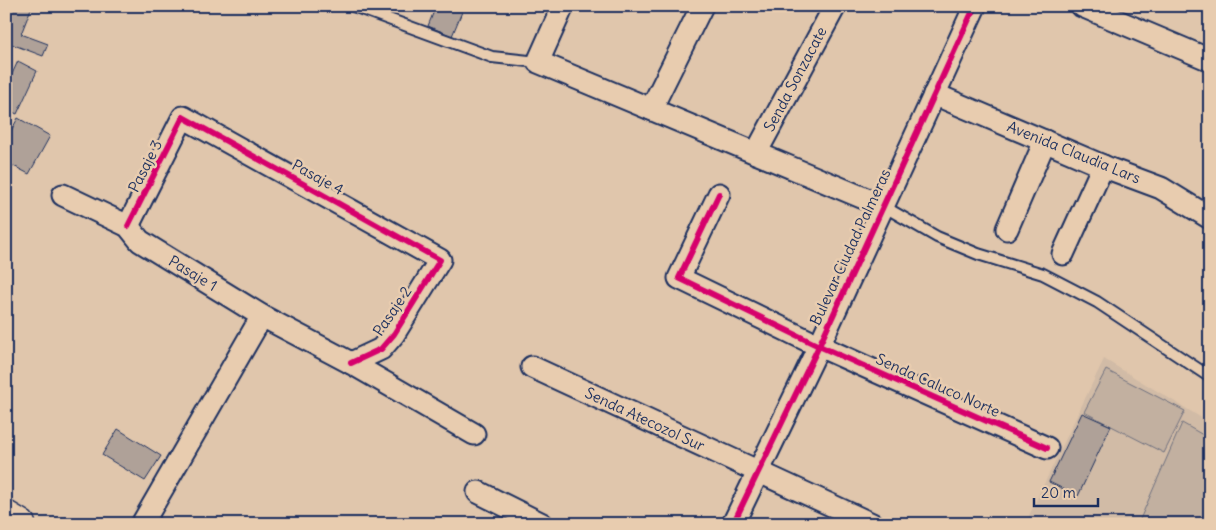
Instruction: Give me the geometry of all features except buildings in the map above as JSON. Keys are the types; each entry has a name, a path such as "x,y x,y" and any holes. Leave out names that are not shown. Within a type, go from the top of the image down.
{"highway":[{"path":"6,515 21,524"}],"street":[{"path":"563,6 538,62 883,206"},
{"path":"651,109 702,6"},
{"name":"Senda Sonzacate","path":"756,152 835,6"},
{"name":"Bulevar Ciudad Palmeras","path":"733,524 818,346 975,6"},
{"path":"1082,6 1115,13 1210,60"},
{"name":"Avenida Claudia Lars","path":"934,94 1103,166 1161,188 1210,218"},
{"name":"Pasaje 3","path":"128,226 183,117"},
{"name":"Pasaje 4","path":"183,117 440,260"},
{"path":"1007,229 1044,141"},
{"path":"1063,254 1103,166"},
{"name":"Senda Caluco Norte","path":"719,194 679,278 818,346 1048,448"},
{"path":"63,196 128,226"},
{"name":"Pasaje 1","path":"128,226 140,241 262,316 352,363 474,434"},
{"name":"Pasaje 2","path":"352,363 381,349 394,334 440,260"},
{"path":"142,524 262,316"},
{"name":"Senda Atecozol Sur","path":"532,368 872,524"},
{"path":"478,492 542,524"}],"lane":[{"path":"353,6 492,57 538,62"},
{"path":"883,206 937,237 978,254 1042,274 1097,302 1210,377"}],"shaded area":[{"path":"1104,359 1210,423 1210,524 1025,524"},
{"path":"1106,370 1185,411 1164,453 1084,412"},
{"path":"1182,423 1210,439 1210,524 1138,524"}],"cycle path":[{"path":"733,524 819,346 975,6"},
{"path":"128,226 183,117 440,260 394,334 381,349 351,363"},
{"path":"719,194 679,278 819,346 1047,448"}]}
